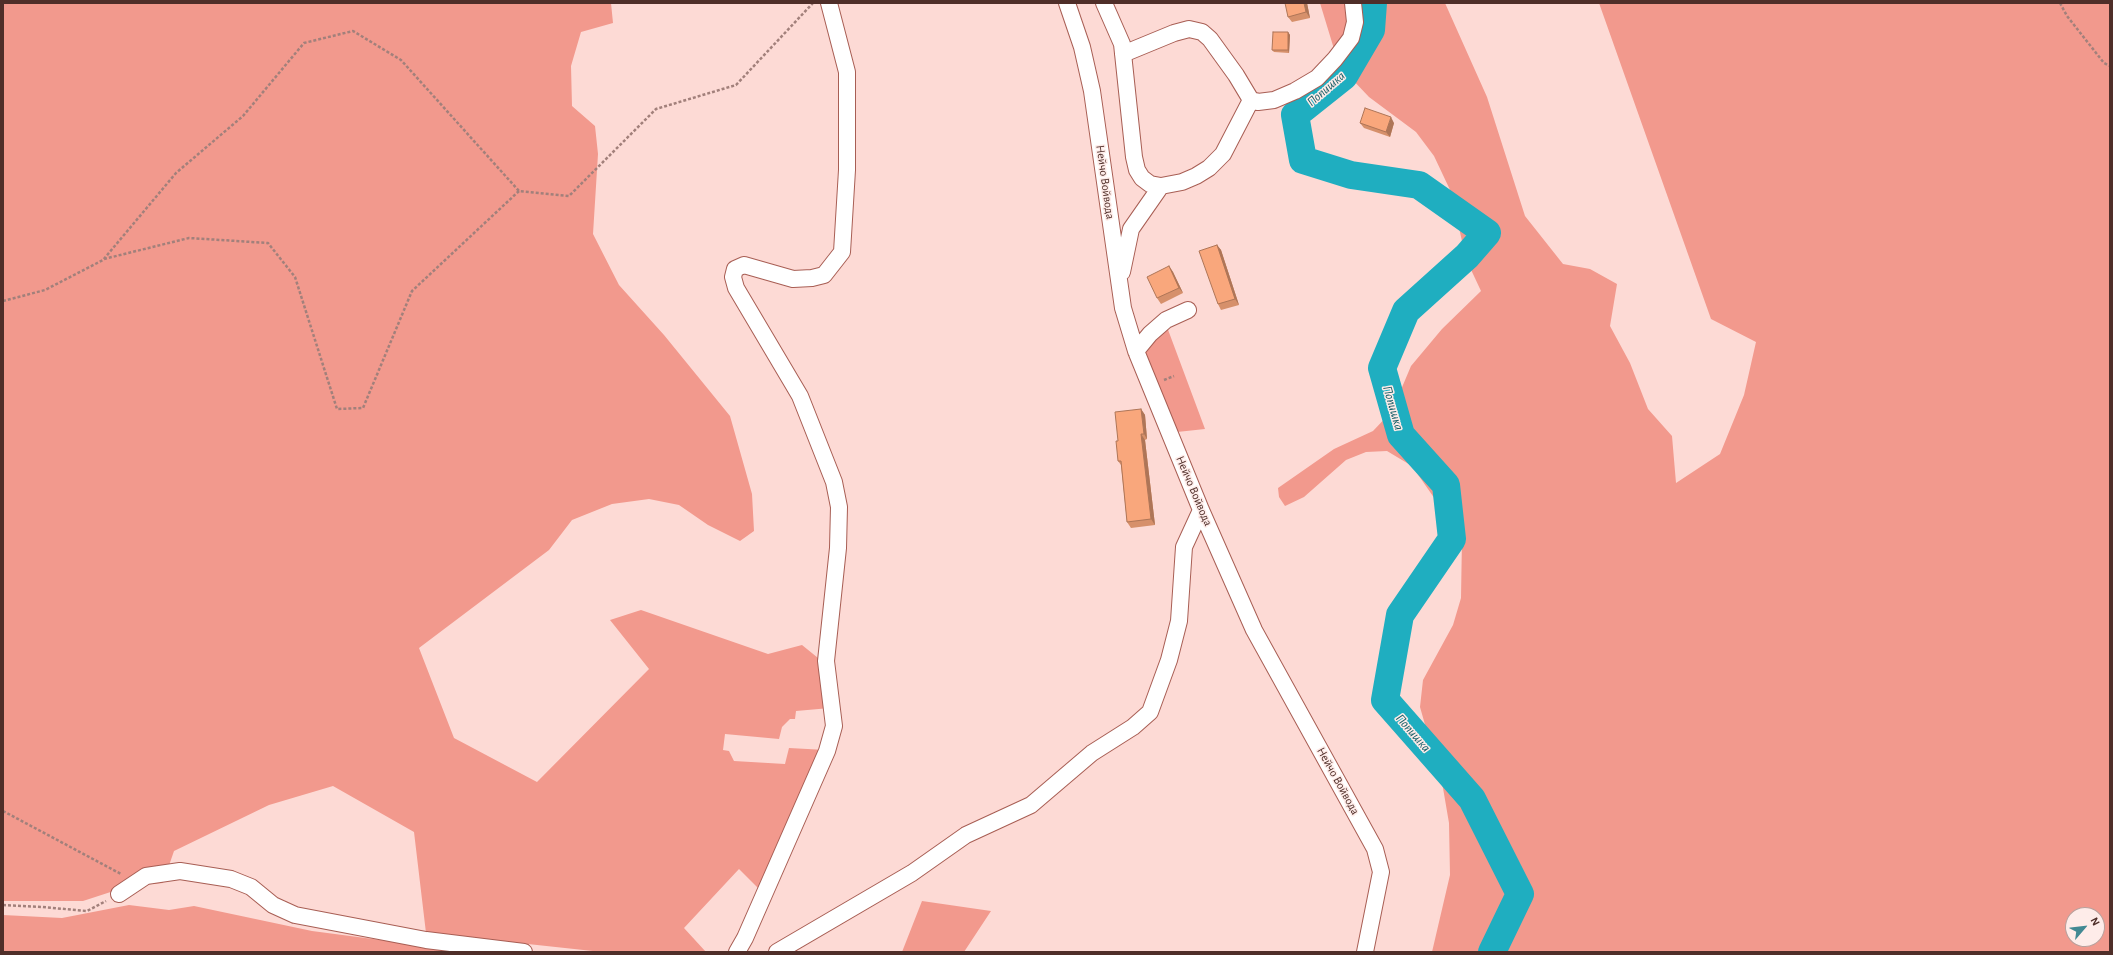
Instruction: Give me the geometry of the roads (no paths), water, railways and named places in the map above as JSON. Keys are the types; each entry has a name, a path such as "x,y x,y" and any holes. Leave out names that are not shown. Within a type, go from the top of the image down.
{"street":[{"path":"737,952 745,938 827,751 834,726 826,661 838,548 839,507 834,482 800,396 736,288 733,277 735,269 744,265 793,278 812,278 824,275 842,252 847,170 847,72 829,3"},
{"name":"Нейчо Войвода","path":"1067,3 1082,48 1092,91 1123,308 1136,351 1201,510 1254,630 1375,849 1381,872 1366,952"},
{"path":"1104,3 1122,44 1134,158 1137,170 1142,178 1150,184 1161,186 1182,182 1209,168 1224,154 1251,100"},
{"path":"1123,54 1174,33 1189,29 1202,32 1210,39 1236,75 1251,100 1258,102 1274,100 1295,91 1317,78 1335,59 1351,38 1355,22 1353,3"},
{"path":"1119,281 1131,230 1161,186"},
{"path":"1136,351 1150,334 1166,320 1188,310"},
{"path":"777,952 912,873 966,835 1031,805 1092,753 1133,727 1150,712 1169,660 1179,621 1184,547 1201,510"},
{"path":"119,894 146,876 180,871 231,879 251,887 273,905 295,915 426,940 524,952"}],"waterway":[{"name":"Попишка","path":"1373,3 1371,30 1344,76 1295,115 1303,160 1351,175 1419,185 1487,233 1467,256 1406,311 1382,368 1401,435 1446,485 1452,539 1400,615 1385,700 1472,799 1520,894 1492,952"}]}
